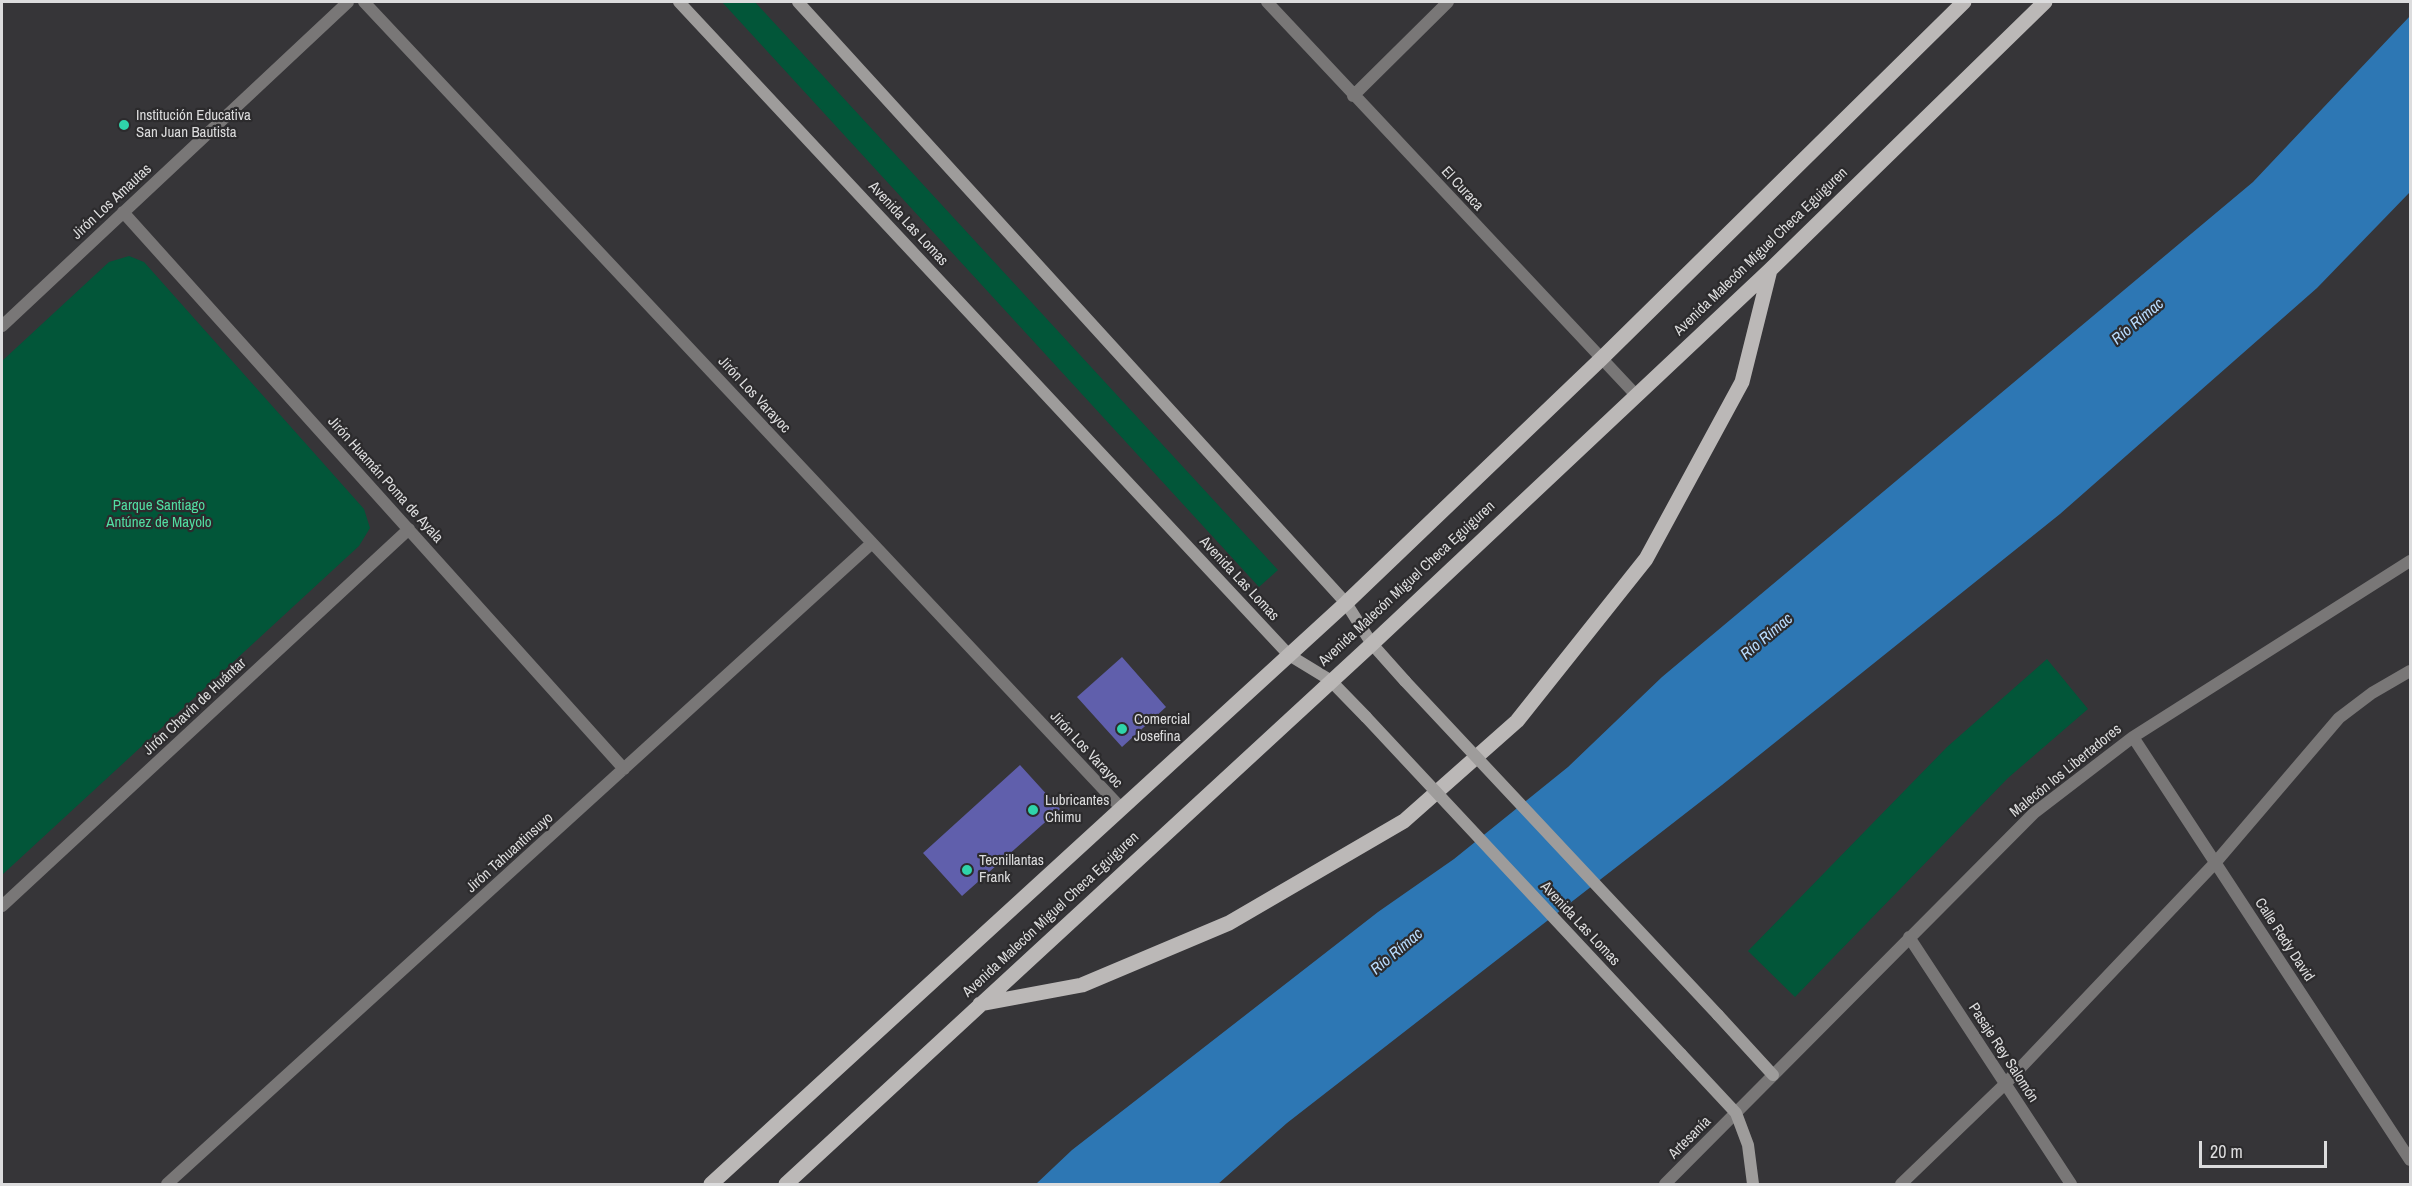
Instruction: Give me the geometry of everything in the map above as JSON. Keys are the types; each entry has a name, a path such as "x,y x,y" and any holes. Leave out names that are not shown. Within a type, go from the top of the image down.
{"main road":[{"name":"Avenida Las Lomas","path":"679,2 1289,655 1330,680 1736,1113 1748,1145 1754,1185"},
{"path":"798,2 1346,603 1372,644 1405,681 1773,1075"},
{"name":"Avenida Malecón Miguel Checa Eguiguren","path":"711,1185 1346,603 1601,359 1964,2"},
{"name":"Avenida Malecón Miguel Checa Eguiguren","path":"786,1185 1330,680 1372,644 1770,270 2045,2"},
{"path":"980,1004 1082,985 1229,923 1404,821 1517,721 1646,559 1742,382 1770,270"}],"street":[{"name":"Jirón Los Amautas","path":"2,326 348,2"},
{"name":"Jirón Los Varayoc","path":"364,2 1122,810"},
{"name":"El Curaca","path":"1267,2 1636,395"},
{"path":"1353,96 1448,2"},
{"name":"Jirón Huamán Poma de Ayala","path":"123,212 624,769"},
{"name":"Jirón Chavín de Huántar","path":"2,906 409,529"},
{"name":"Jirón Tahuantinsuyo","path":"167,1185 872,543"},
{"name":"Malecón los Libertadores","path":"1736,1113 2034,813 2133,737 2410,561"},
{"path":"1901,1185 2005,1084 2215,862 2339,718 2372,693 2410,671"},
{"name":"Calle Redy David","path":"2133,737 2410,1160"},
{"name":"Pasaje Rey Salomón","path":"1909,937 2072,1185"},
{"name":"Artesanía","path":"1665,1185 1736,1113"}],"green space":[{"path":"722,2 755,2 1278,570 1259,587"},
{"name":"Parque Santiago Antúnez de Mayolo","path":"129,256 144,262 364,509 370,528 359,546 2,875 2,361 109,262"},
{"path":"2047,659 2088,709 2008,778 1795,997 1748,951 1947,747"}],"water":[{"name":"Río Rímac","path":"2410,16 2410,192 2317,288 2060,514 1722,785 1287,1123 1218,1184 1036,1184 1072,1150 1378,912 1454,859 1568,767 1662,677 2253,182"}],"building":[{"path":"1122,657 1166,707 1122,747 1077,697"},
{"path":"1020,765 1060,809 962,896 923,853"}],"place":[{"name":"Institución Educativa San Juan Bautista","path":"124,125"},
{"name":"Comercial Josefina","path":"1122,729"},
{"name":"Lubricantes Chimu","path":"1033,810"},
{"name":"Tecnillantas Frank","path":"967,870"}]}
